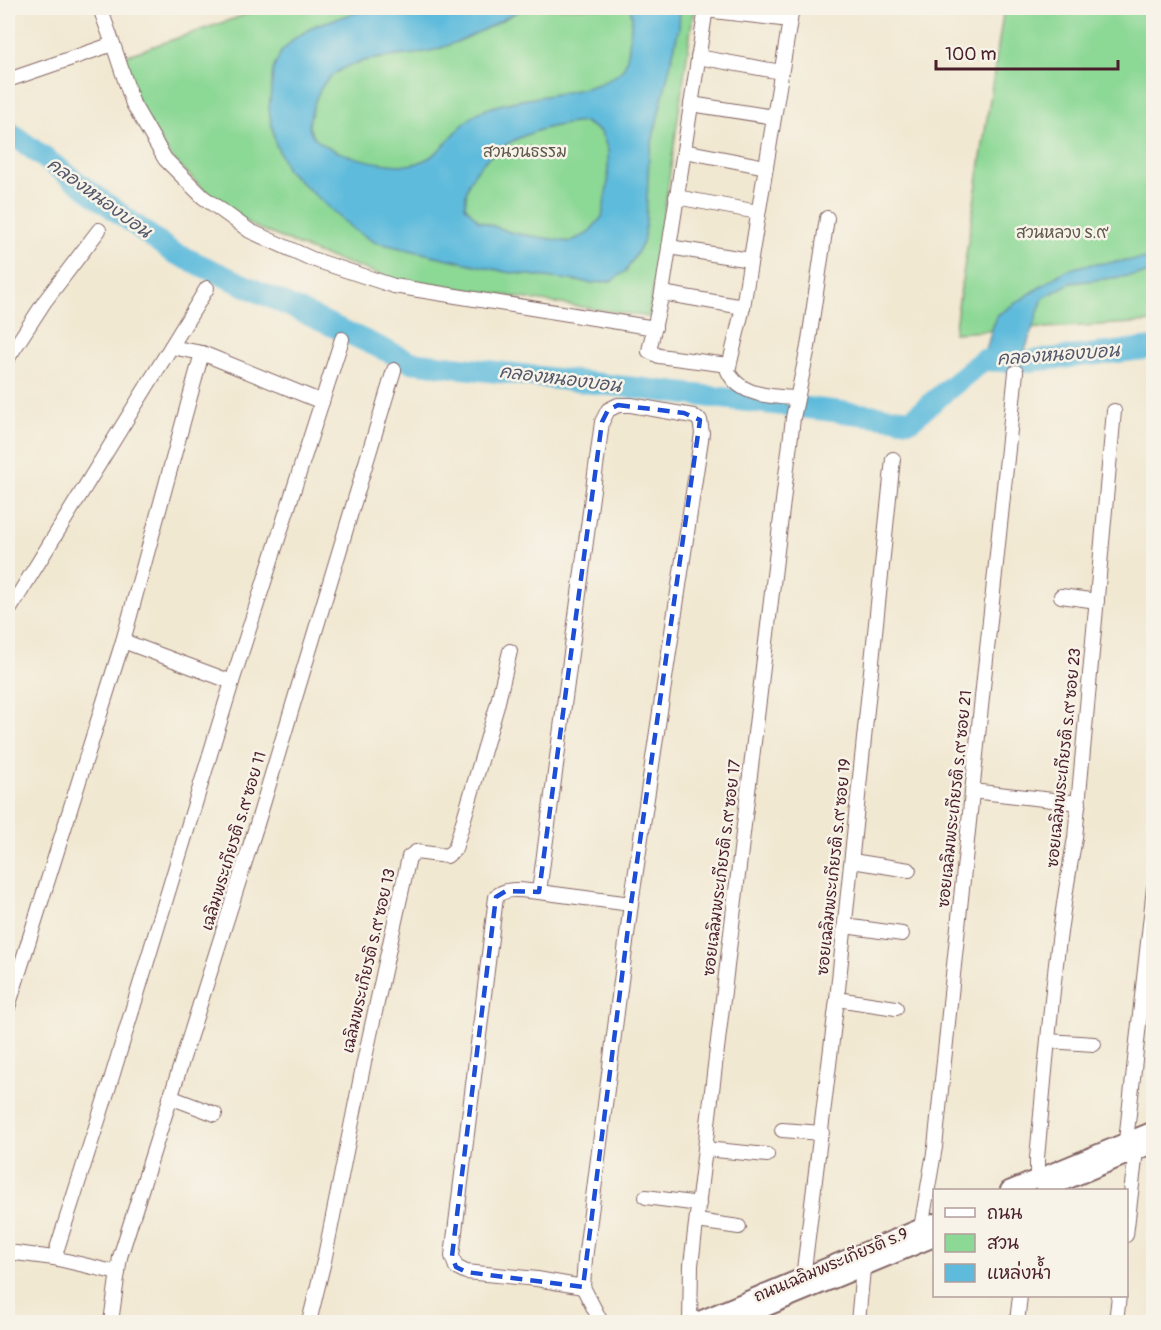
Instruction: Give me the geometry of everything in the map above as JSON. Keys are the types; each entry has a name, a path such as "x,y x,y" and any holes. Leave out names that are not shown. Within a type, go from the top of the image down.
{"main road":[{"path":"1020,1189 1041,1185 1131,1146 1154,1130"},
{"path":"1131,1146 1154,1144"},
{"name":"ถนนเฉลิมพระเกียรติ ร.9","path":"731,1323 864,1269 930,1229"},
{"name":"ถนนเฉลิมพระเกียรติ ร.9","path":"695,1323 930,1229"}],"street":[{"path":"100,8 133,104 165,159 203,197 250,231 312,259 394,286 655,328"},
{"path":"728,365 659,356 650,351 662,293 706,9 791,14 742,307 728,371 733,379 754,393 796,400"},
{"path":"8,80 113,44"},
{"path":"698,57 781,72"},
{"path":"691,104 774,117"},
{"path":"684,151 766,167"},
{"path":"676,197 758,212"},
{"name":"ซอยเฉลิมพระเกียรติ ร.๙ ซอย 17","path":"690,1323 689,1294 696,1221 796,400 808,347 827,218"},
{"path":"8,358 45,301 99,230"},
{"path":"669,247 750,260"},
{"path":"8,612 207,288"},
{"path":"662,293 742,307"},
{"path":"54,1258 111,1080 232,681 342,339"},
{"path":"171,347 202,353 322,402"},
{"path":"8,1007 123,641 202,353"},
{"name":"เฉลิมพระเกียรติ ร.๙ ซอย 11","path":"111,1323 120,1257 257,824 394,370"},
{"name":"ซอยเฉลิมพระเกียรติ ร.๙ ซอย 21","path":"930,1229 935,1147 1016,372"},
{"path":"539,892 605,412 611,408 631,405 693,416 700,420 702,433 631,904 585,1259 583,1287 601,1323"},
{"name":"ซอยเฉลิมพระเกียรติ ร.๙ ซอย 23","path":"1041,1185 1037,1158 1048,1041 1079,803 1114,411"},
{"name":"ซอยเฉลิมพระเกียรติ ร.๙ ซอย 19","path":"803,1278 837,999 893,459"},
{"path":"1060,596 1097,601"},
{"path":"123,641 232,681"},
{"name":"เฉลิมพระเกียรติ ร.๙ ซอย 13","path":"309,1323 324,1262 363,1062 409,857 416,852 447,856 455,849 497,705 510,651"},
{"path":"972,791 1079,803"},
{"path":"852,861 909,870"},
{"path":"1128,1199 1154,888"},
{"path":"583,1287 537,1279 466,1272 456,1267 452,1256 496,897 500,892 506,891 539,892 631,904"},
{"path":"845,926 902,934"},
{"path":"837,999 896,1008"},
{"path":"1048,1041 1094,1044"},
{"path":"170,1097 215,1113"},
{"path":"782,1130 822,1133"},
{"path":"705,1149 767,1155"},
{"path":"646,1197 699,1204"},
{"path":"696,1221 739,1227"},
{"path":"8,1252 54,1258 118,1273"},
{"path":"858,1323 864,1269"},
{"path":"1017,1323 1020,1297"},
{"path":"1116,1323 1119,1297"}],"highlighted area":[{"path":"618,405 684,413 700,420 631,904 583,1287 466,1272 456,1267 452,1256 496,897 506,891 539,892 602,422 608,410"}],"green space":[{"name":"สวนวนธรรม","path":"265,8 694,8 649,317 394,279 317,253 253,226 207,193 169,155 138,104 122,57"},
{"name":"สวนหลวง ร.๙","path":"1004,8 1153,8 1153,322 954,333"}],"water":[{"path":"371,8 524,8 449,45 425,52 368,60 342,69 325,83 314,104 309,121 310,130 316,139 340,153 356,158 403,165 414,164 432,156 473,116 488,109 578,90 599,84 615,76 625,65 628,54 632,16 630,8 680,8 679,28 649,155 643,243 626,271 611,281 592,283 506,272 374,242 354,230 287,170 275,142 269,110 273,70 281,52 295,38 316,25","holes":["584,122 601,132 608,150 608,182 602,217 587,234 569,242 513,233 479,221 465,206 468,185 478,169 503,146 534,132 568,124"]},
{"path":"1153,258 1153,273 1070,283 1043,298 1021,362 983,360 996,316 1066,270 1086,265"}],"waterway":[{"name":"คลองหนองบอน","path":"8,131 172,252 411,362 911,420 983,360 1021,362 1154,348"}]}
